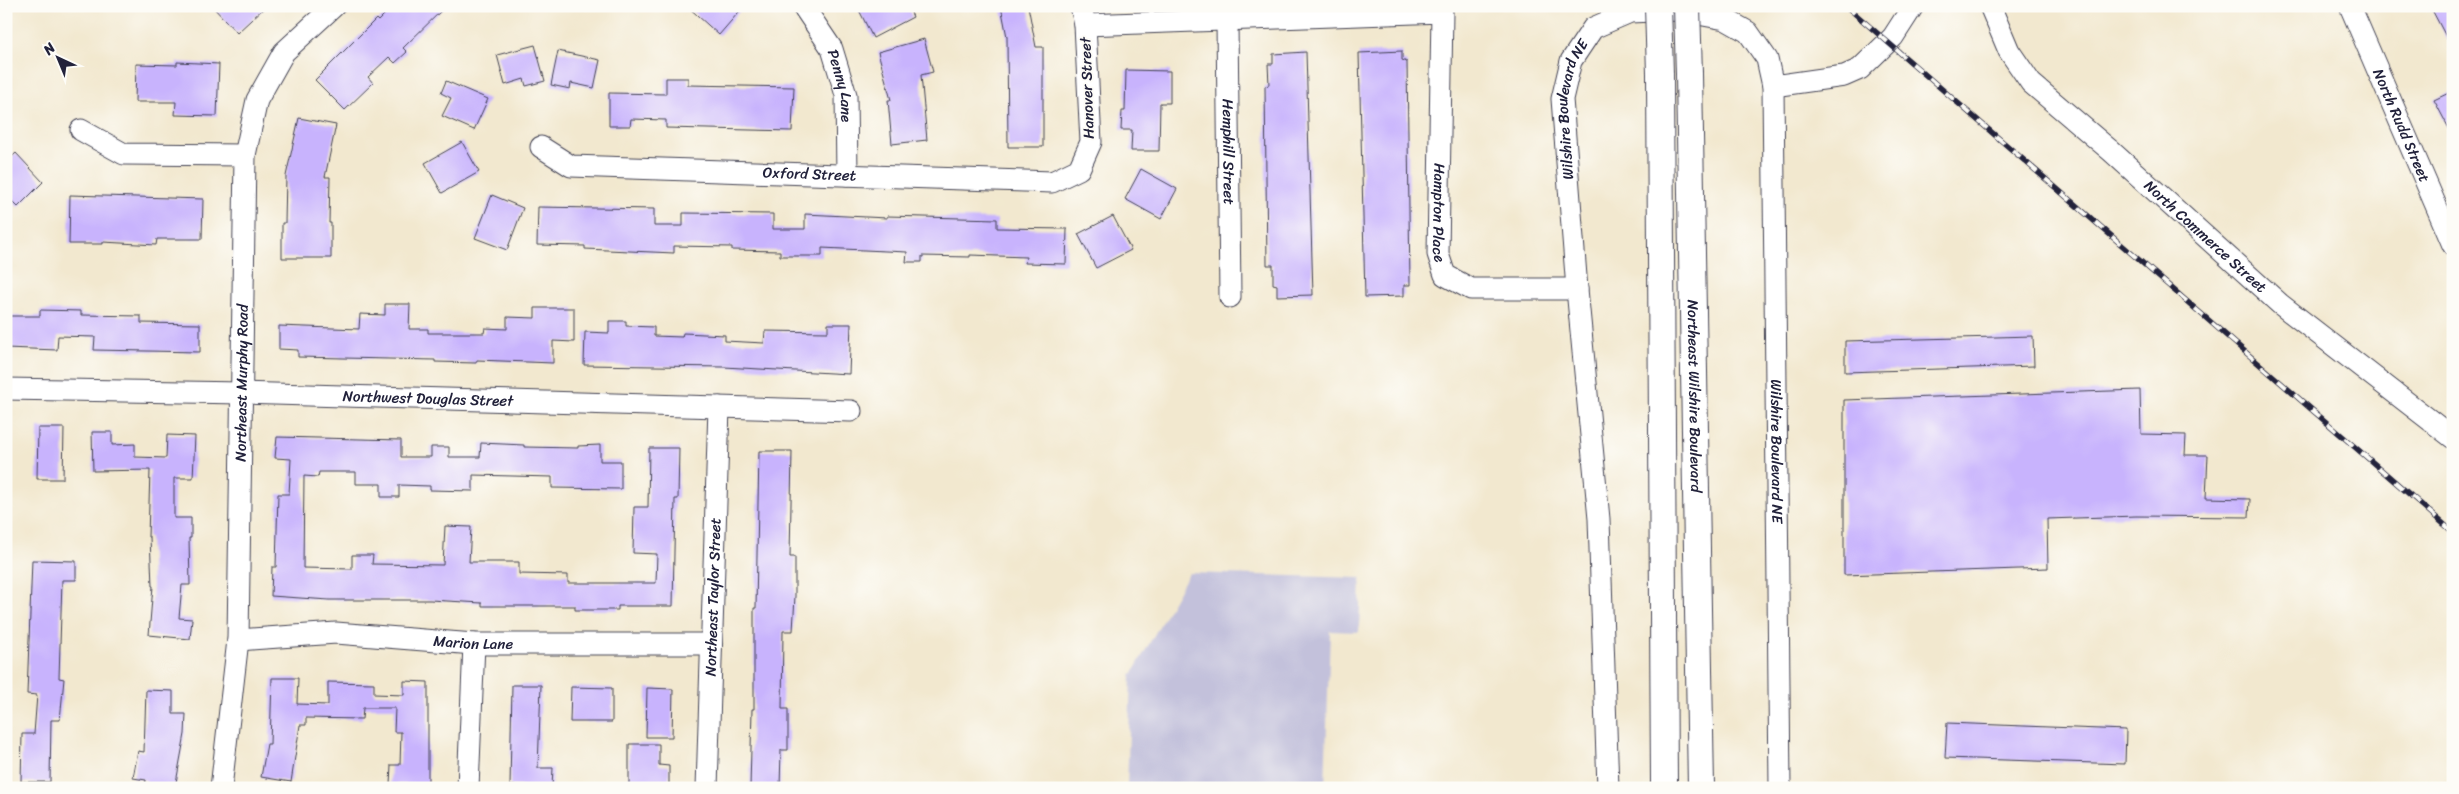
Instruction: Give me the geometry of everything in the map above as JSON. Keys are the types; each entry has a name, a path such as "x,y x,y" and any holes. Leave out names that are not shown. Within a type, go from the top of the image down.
{"main road":[{"name":"Northeast Wilshire Boulevard","path":"1658,6 1664,788"},
{"name":"Northeast Wilshire Boulevard","path":"1687,6 1701,788"}],"street":[{"name":"Northeast Murphy Road","path":"221,788 238,640 245,154 257,100 284,52 334,6"},
{"name":"Penny Lane","path":"803,6 832,49 846,95 847,175"},
{"path":"1773,86 1844,76 1860,68 1893,37 1913,6"},
{"name":"North Commerce Street","path":"1990,6 2009,51 2031,83 2112,152 2280,304 2453,438"},
{"name":"North Rudd Street","path":"2350,6 2453,245"},
{"name":"Wilshire Boulevard NE","path":"1608,788 1599,519 1577,289 1562,99 1571,61 1593,28 1630,12 1676,10 1725,19 1748,32 1768,59 1773,86 1780,788"},
{"name":"Hampton Place","path":"1225,14 1442,12 1438,254 1445,275 1471,289 1577,289"},
{"path":"1083,16 1225,14"},
{"name":"Hemphill Street","path":"1225,14 1230,297"},
{"name":"Hanover Street","path":"1080,169 1091,142 1083,16"},
{"path":"81,130 124,154 245,154"},
{"name":"Oxford Street","path":"542,147 571,166 1052,182 1080,169"},
{"name":"Northwest Douglas Street","path":"6,389 242,393 851,412"},
{"name":"Northeast Taylor Street","path":"707,788 710,644 719,407"},
{"name":"Marion Lane","path":"238,640 336,633 474,644 710,644"},
{"path":"468,788 474,644"}],"shaded area":[{"path":"1189,573 1361,578 1359,632 1330,631 1325,788 1127,788 1131,676"}],"building":[{"path":"212,6 266,6 237,33"},
{"path":"393,6 446,6 403,48 407,52 395,63 389,57 368,77 373,83 345,110 315,80 376,19 378,21"},
{"path":"687,6 744,6 719,35"},
{"path":"857,6 908,6 913,17 873,38"},
{"path":"1001,6 1028,6 1036,47 1043,47 1043,147 1008,147 1007,37"},
{"path":"2430,6 2453,6 2453,50"},
{"path":"924,39 933,72 921,75 927,140 892,144 888,100 891,100 878,52"},
{"path":"535,45 545,81 526,86 524,79 505,85 497,55"},
{"path":"558,51 600,60 594,88 571,83 570,89 551,85"},
{"path":"1402,51 1402,60 1407,62 1410,285 1404,285 1404,296 1365,297 1359,53"},
{"path":"1306,52 1313,295 1277,296 1277,285 1273,284 1273,265 1267,265 1265,86 1269,85 1268,64 1273,64 1273,54"},
{"path":"177,62 219,64 217,116 175,115 176,102 135,102 136,64 177,65"},
{"path":"1126,70 1170,71 1170,103 1160,103 1159,151 1131,151 1132,130 1121,130 1122,111 1125,111"},
{"path":"666,78 688,78 688,85 794,87 792,131 666,128 666,120 631,119 630,126 609,126 609,93 666,94"},
{"path":"446,81 488,99 474,130 442,116 451,98 441,93"},
{"path":"2453,91 2453,136 2434,100"},
{"path":"299,118 336,125 325,177 330,177 329,223 331,223 331,258 282,258 282,223 285,223 286,176"},
{"path":"462,142 479,172 442,193 425,163"},
{"path":"16,153 43,182 18,207 6,195 6,162"},
{"path":"1141,169 1177,189 1161,219 1125,199"},
{"path":"70,195 203,199 202,239 157,239 156,245 103,242 103,244 69,244"},
{"path":"492,195 523,208 507,250 475,238"},
{"path":"538,207 654,209 654,226 683,226 683,213 773,214 773,229 805,229 805,214 887,218 887,216 997,219 997,228 1067,229 1066,264 1025,263 1026,257 970,255 970,257 922,256 922,262 906,262 907,252 822,248 822,256 780,256 780,251 732,250 732,247 674,246 674,253 585,249 585,246 537,245"},
{"path":"1113,216 1131,250 1096,268 1078,234"},
{"path":"385,304 410,304 409,329 428,329 428,333 484,333 485,328 507,329 507,317 535,318 535,308 574,308 574,342 553,341 553,363 477,360 476,363 435,362 435,360 298,357 298,350 279,349 279,326 359,329 360,314 385,315"},
{"path":"40,310 81,311 81,315 141,316 141,323 200,324 200,352 94,350 95,337 58,336 57,350 6,348 6,316 40,316"},
{"path":"609,321 626,321 626,326 654,327 654,336 682,337 683,333 725,335 725,341 764,343 765,331 828,332 828,324 851,324 849,374 724,367 584,365 585,332 609,333"},
{"path":"2033,336 2034,366 1845,372 1845,341"},
{"path":"2140,390 2141,434 2186,435 2185,455 2208,455 2206,498 2250,499 2249,517 2136,516 2047,519 2048,568 1844,575 1844,400"},
{"path":"38,428 64,428 63,479 37,479"},
{"path":"92,432 112,432 112,445 135,444 135,457 166,458 167,435 195,436 193,478 174,478 174,518 191,518 191,538 189,538 190,585 182,585 179,618 192,619 190,639 149,635 153,586 150,537 148,537 150,470 93,471"},
{"path":"277,437 401,440 401,457 431,457 431,447 449,447 449,457 480,457 481,443 524,445 524,447 578,448 578,446 600,445 600,461 621,461 621,489 552,488 552,477 473,475 473,491 430,490 430,486 399,485 399,497 381,497 381,484 356,484 356,472 319,472 318,477 304,476 303,568 352,569 352,555 373,555 372,564 443,565 445,526 471,527 469,562 519,562 519,574 568,575 568,583 656,583 657,554 633,553 634,507 648,507 649,448 679,448 678,499 675,499 673,606 618,606 618,610 575,610 575,606 482,606 482,603 430,600 329,600 271,596 272,567 276,567 278,494 289,494 291,459 275,458"},
{"path":"759,451 792,451 790,557 795,557 795,596 793,631 783,631 782,709 788,709 788,750 781,750 780,788 750,788 752,709 754,709 754,608 756,608"},
{"path":"32,560 76,561 76,580 62,580 59,678 64,679 60,720 51,720 50,782 21,782 22,734 34,734 37,695 27,694"},
{"path":"272,678 298,678 297,704 328,705 328,682 374,683 374,694 404,695 404,681 428,682 428,785 390,784 391,765 400,765 401,732 394,732 395,708 363,708 362,719 306,718 306,725 300,725 291,782 261,777 267,744 270,744"},
{"path":"512,685 541,685 538,768 553,768 552,787 510,786"},
{"path":"571,687 612,688 612,722 570,722"},
{"path":"647,688 673,689 672,737 646,737"},
{"path":"146,690 173,691 173,714 186,714 185,734 175,788 145,788 146,780 133,778 138,751 144,752"},
{"path":"1947,723 2126,730 2125,764 1945,758"},
{"path":"629,744 659,744 659,765 669,766 669,788 629,788"}],"railway":[{"path":"1846,6 2453,532"}]}
